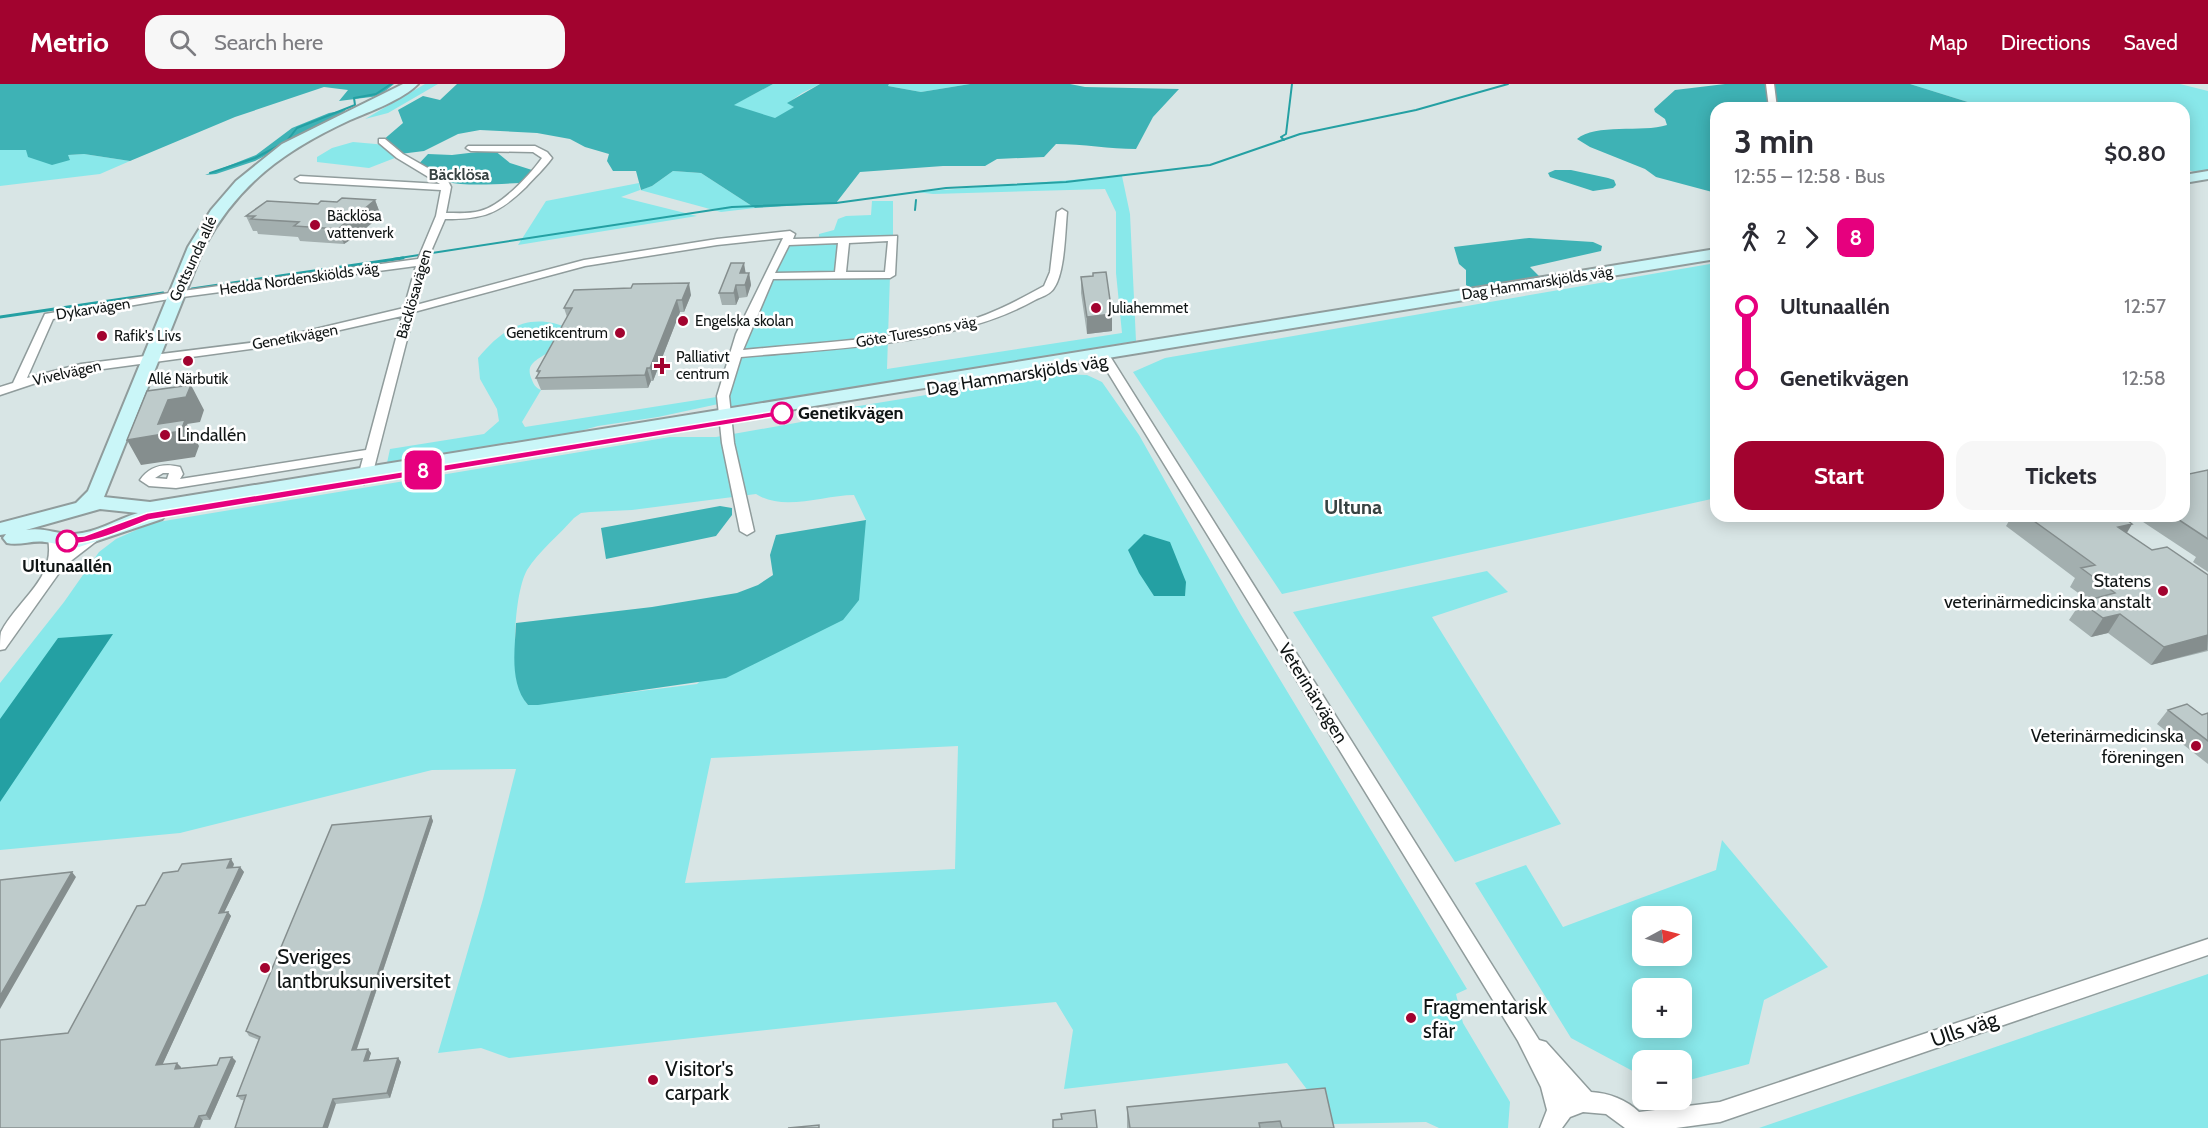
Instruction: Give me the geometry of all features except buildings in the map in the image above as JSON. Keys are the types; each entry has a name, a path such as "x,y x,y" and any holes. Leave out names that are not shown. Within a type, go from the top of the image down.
{"main road":[{"name":"Gottsunda allé","path":"97,503 143,359 210,219 247,177 302,138 412,84"},
{"path":"2190,178 2208,175"},
{"name":"Dag Hammarskjölds väg","path":"0,529 38,521 97,503 150,508 367,468 725,419 1710,255"},
{"name":"Dag Hammarskjölds väg","path":"0,540 53,537 75,541 137,518 367,468"},
{"path":"53,537 51,527 57,520 97,503 122,509 122,516 104,532"}],"street":[{"path":"1770,84 1772,102"},
{"path":"300,179 446,187 444,180 400,156 382,141"},
{"path":"441,216 496,211 547,158 535,149 471,148"},
{"path":"395,185 428,173"},
{"name":"Bäcklösavägen","path":"367,468 424,257 441,216 446,187"},
{"name":"Göte Turessons väg","path":"736,354 859,342 955,328 1011,309 1049,288 1055,272 1062,212"},
{"name":"Genetikvägen","path":"143,359 265,344 408,312 584,263 717,242 790,234 786,242"},
{"path":"747,531 725,419 723,396 736,354 769,276 786,242 893,238 890,275 769,276"},
{"path":"840,276 844,239"},
{"name":"Hedda Nordenskiölds väg","path":"175,295 424,257"},
{"name":"Dykarvägen","path":"18,385 49,315 175,295"},
{"name":"Veterinärvägen","path":"1104,357 1525,1034 1551,1085 1555,1120"},
{"name":"Vivelvägen","path":"0,391 70,370 143,359"},
{"path":"171,482 176,484 367,468"},
{"path":"0,645 54,570 84,542 104,532"},
{"path":"53,537 58,554 54,570"},
{"name":"Ulls väg","path":"1586,1102 1611,1107 1626,1113 1637,1126 1720,1112 2208,947"},
{"name":"Veterinärvägen","path":"1525,1034 1586,1102"},
{"path":"1555,1120 1570,1104 1586,1102"},
{"name":"Ulls väg","path":"1694,1128 1720,1112"}],"shaded area":[{"path":"0,84 394,84 379,96 339,101 348,90 324,87 235,117 130,161 84,154 68,155 70,160 52,165 28,157 26,150 0,150"},
{"path":"425,84 438,84 388,113 365,119"},
{"path":"457,84 773,84 734,105 775,118 794,107 787,103 820,84 889,84 888,86 921,92 970,84 1070,84 1085,87 1179,89 1153,117 1136,149 1056,144 1044,157 997,159 985,166 943,166 860,172 836,203 755,208 701,173 673,171 652,186 641,190 636,171 613,171 607,161 609,154 585,147 570,139 537,133 480,130 458,134 424,151 400,154 382,141 403,123 398,110 423,96 440,100"},
{"path":"773,84 820,84 788,103 795,107 775,119 733,105"},
{"path":"889,84 970,84 921,92 888,86"},
{"path":"1725,84 1910,84 1968,102 1710,102 1710,191 1656,177 1645,169 1590,147 1577,139 1595,131 1667,125 1665,119 1654,109 1675,90"},
{"path":"1910,84 2180,84 2208,91 2208,171 2205,175 2190,171 2190,102 1968,102"},
{"path":"345,110 346,114 255,161 216,174 205,175 256,155 292,128 329,113"},
{"path":"353,142 387,145 400,156 369,168 317,162 317,157 332,148"},
{"path":"0,150 26,150 70,159 67,155 84,154 130,161 100,174 0,186"},
{"path":"494,150 510,163 532,170 520,183 479,185 439,180 414,169 428,154 452,155"},
{"path":"1555,170 1571,170 1608,178 1614,180 1616,185 1613,188 1593,191 1550,177 1548,173"},
{"path":"673,171 701,173 755,208 721,212 640,190 652,186"},
{"path":"1122,176 1130,214 1136,341 733,408 723,403 658,417 598,426 569,434 387,463 390,449 484,434 499,421 497,409 480,379 478,358 508,330 530,322 556,324 571,329 556,346 531,366 530,374 533,382 541,390 522,422 525,427 723,396 786,242 819,240 819,234 834,230 838,219 846,216 871,215 872,201 893,201 893,238 844,239 840,275 890,275 887,369 1122,333 1116,273 1116,212 1105,189 933,194 917,192"},
{"path":"639,183 640,190 621,197 697,216 518,245 546,201"},
{"path":"1529,238 1593,242 1602,246 1601,251 1530,267 1541,278 1473,289 1466,285 1466,270 1459,264 1454,247"},
{"path":"1710,264 1710,499 1282,594 1133,372 1165,358"},
{"path":"1055,374 1087,375 1102,382 1139,435 1241,615 1467,989 1456,994 1463,1023 1510,1102 1508,1128 1439,1128 1426,1122 1333,1124 1287,1063 1064,1089 1073,1030 1056,1002 858,1020 509,1058 481,1048 438,1053 483,899 516,769 432,770 180,833 0,850 0,683 64,602 99,552 116,539 152,523 670,437 716,437 801,422 822,412","holes":["756,494 778,502 854,495 866,520 697,684 528,705 522,694 516,659 516,618 522,582 537,556 574,518 581,513 632,510","958,746 955,869 685,883 711,758"]},
{"path":"720,506 732,508 732,515 716,536 606,559 601,528"},
{"path":"866,520 859,600 843,620 726,678 538,705 528,705 522,696 514,666 516,623 652,607 737,593 758,585 773,575 770,555 776,535"},
{"path":"1144,534 1170,542 1186,582 1185,596 1154,596 1128,550"},
{"path":"1487,571 1508,592 1432,617 1561,824 1455,862 1293,612"},
{"path":"113,634 0,802 0,719 58,638"},
{"path":"1722,840 1828,967 1764,1000 1749,1064 1692,1079 1692,1050 1632,1050 1632,1071 1571,1038 1475,883 1526,865 1563,927 1716,870"},
{"path":"2208,974 2208,1128 1759,1128"}],"waterway":[{"path":"210,173 255,158 286,142 297,128 355,105 354,98 376,94 391,84"},
{"path":"1284,140 1281,137 1286,134 1292,84"},
{"path":"1284,140 1300,134 1416,110 1508,84"},
{"path":"393,259 732,207 836,203 946,188 1066,182 1210,165 1284,140"},
{"path":"915,210 916,200"},
{"path":"192,289 403,258"},
{"path":"0,317 163,293"}],"bus line":[{"name":"8","path":"67,541 98,535 137,518 782,413"}],"place":[{"name":"Bäcklösa vattenverk","path":"315,225"},
{"name":"Juliahemmet","path":"1096,308"},
{"name":"Engelska skolan","path":"683,321"},
{"name":"Genetikcentrum","path":"620,333"},
{"name":"Rafik's Livs","path":"102,336"},
{"name":"Allé Närbutik","path":"188,361"},
{"name":"Palliativt centrum","path":"662,366"},
{"name":"Genetikvägen","path":"782,413"},
{"name":"Lindallén","path":"165,435"},
{"name":"Ultunaallén","path":"67,541"},
{"name":"Statens veterinärmedicinska anstalt","path":"2163,591"},
{"name":"Veterinärmedicinska föreningen","path":"2196,746"},
{"name":"Sveriges lantbruksuniversitet","path":"265,968"},
{"name":"Fragmentarisk sfär","path":"1411,1018"},
{"name":"Visitor's carpark","path":"653,1080"}],"district":[{"name":"Bäcklösa","path":"459,174"},
{"name":"Ultuna","path":"1353,507"}]}
